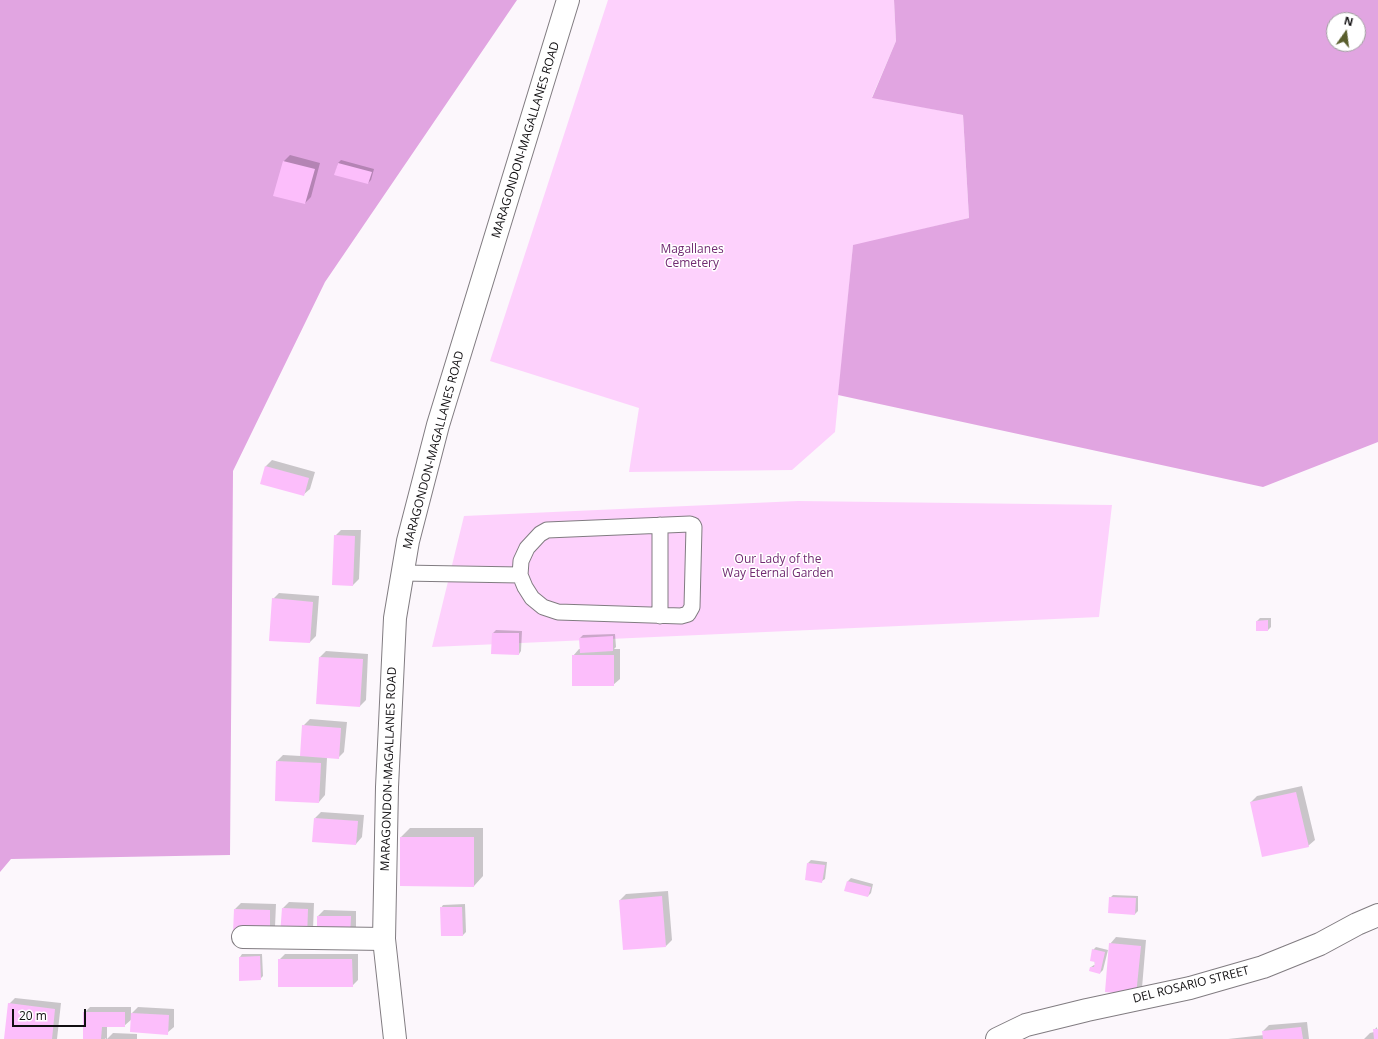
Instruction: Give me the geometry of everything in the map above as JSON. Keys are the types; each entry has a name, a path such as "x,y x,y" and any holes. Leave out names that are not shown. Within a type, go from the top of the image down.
{"main road":[{"name":"MARAGONDON-MAGALLANES ROAD","path":"395,1039 384,939 387,787 394,626 402,572 408,541 438,425 568,0"},
{"name":"DEL ROSARIO STREET","path":"997,1039 1026,1025 1086,1010 1190,988 1263,967 1320,944 1357,924 1378,915"},
{"path":"243,937 384,939"}],"lane":[{"path":"690,524 694,527 692,606 691,611 688,614 681,616 660,616 558,612 543,607 532,598 520,575 521,561 527,548 540,534 546,530 660,525 690,524"},
{"path":"660,525 660,616"},
{"path":"402,572 520,575"}],"green space":[{"name":"Magallanes Cemetery","path":"608,0 894,0 896,41 872,97 963,115 969,218 853,246 835,432 792,470 629,472 639,408 490,361"},
{"name":"Our Lady of the Way Eternal Garden","path":"798,501 1112,505 1099,617 432,647 464,516"}],"shaded area":[{"path":"0,0 517,0 325,282 233,471 230,855 11,859 0,872"},
{"path":"894,0 1378,0 1378,442 1263,487 838,395 853,245 969,218 963,115 872,98 896,41"}],"building":[{"path":"283,161 315,169 305,204 273,196"},
{"path":"338,163 372,172 368,184 334,175"},
{"path":"265,466 309,478 304,496 260,484"},
{"path":"334,535 355,536 353,586 332,585"},
{"path":"272,598 313,602 310,643 269,641"},
{"path":"1268,620 1268,631 1256,631 1256,621"},
{"path":"492,633 519,633 519,655 491,654"},
{"path":"613,636 613,651 580,653 579,638"},
{"path":"572,655 614,655 614,686 572,686"},
{"path":"319,657 363,659 360,707 316,704"},
{"path":"302,725 341,728 339,759 300,756"},
{"path":"276,761 321,763 319,803 275,801"},
{"path":"1296,792 1309,847 1262,857 1250,802"},
{"path":"314,818 358,821 356,845 312,842"},
{"path":"400,837 474,837 474,887 400,886"},
{"path":"807,863 825,865 822,883 805,880"},
{"path":"847,881 871,887 868,897 844,891"},
{"path":"662,896 666,947 623,950 619,900"},
{"path":"1109,897 1136,898 1135,915 1108,913"},
{"path":"440,907 462,907 463,936 441,936"},
{"path":"282,908 308,909 307,937 280,935"},
{"path":"234,909 270,910 270,934 233,933"},
{"path":"317,916 351,916 350,938 317,937"},
{"path":"1109,943 1141,946 1136,995 1105,992"},
{"path":"1092,949 1105,952 1100,974 1089,971 1090,967 1094,967 1095,962 1090,961"},
{"path":"260,956 261,980 239,981 239,957"},
{"path":"278,959 352,959 353,987 278,987"},
{"path":"8,1003 55,1009 52,1039 4,1039"},
{"path":"83,1012 125,1012 125,1027 102,1027 101,1039 83,1039"},
{"path":"131,1013 169,1015 168,1035 130,1032"},
{"path":"1301,1027 1303,1039 1263,1039 1262,1031"},
{"path":"1373,1029 1378,1029 1378,1039 1374,1039"}]}
